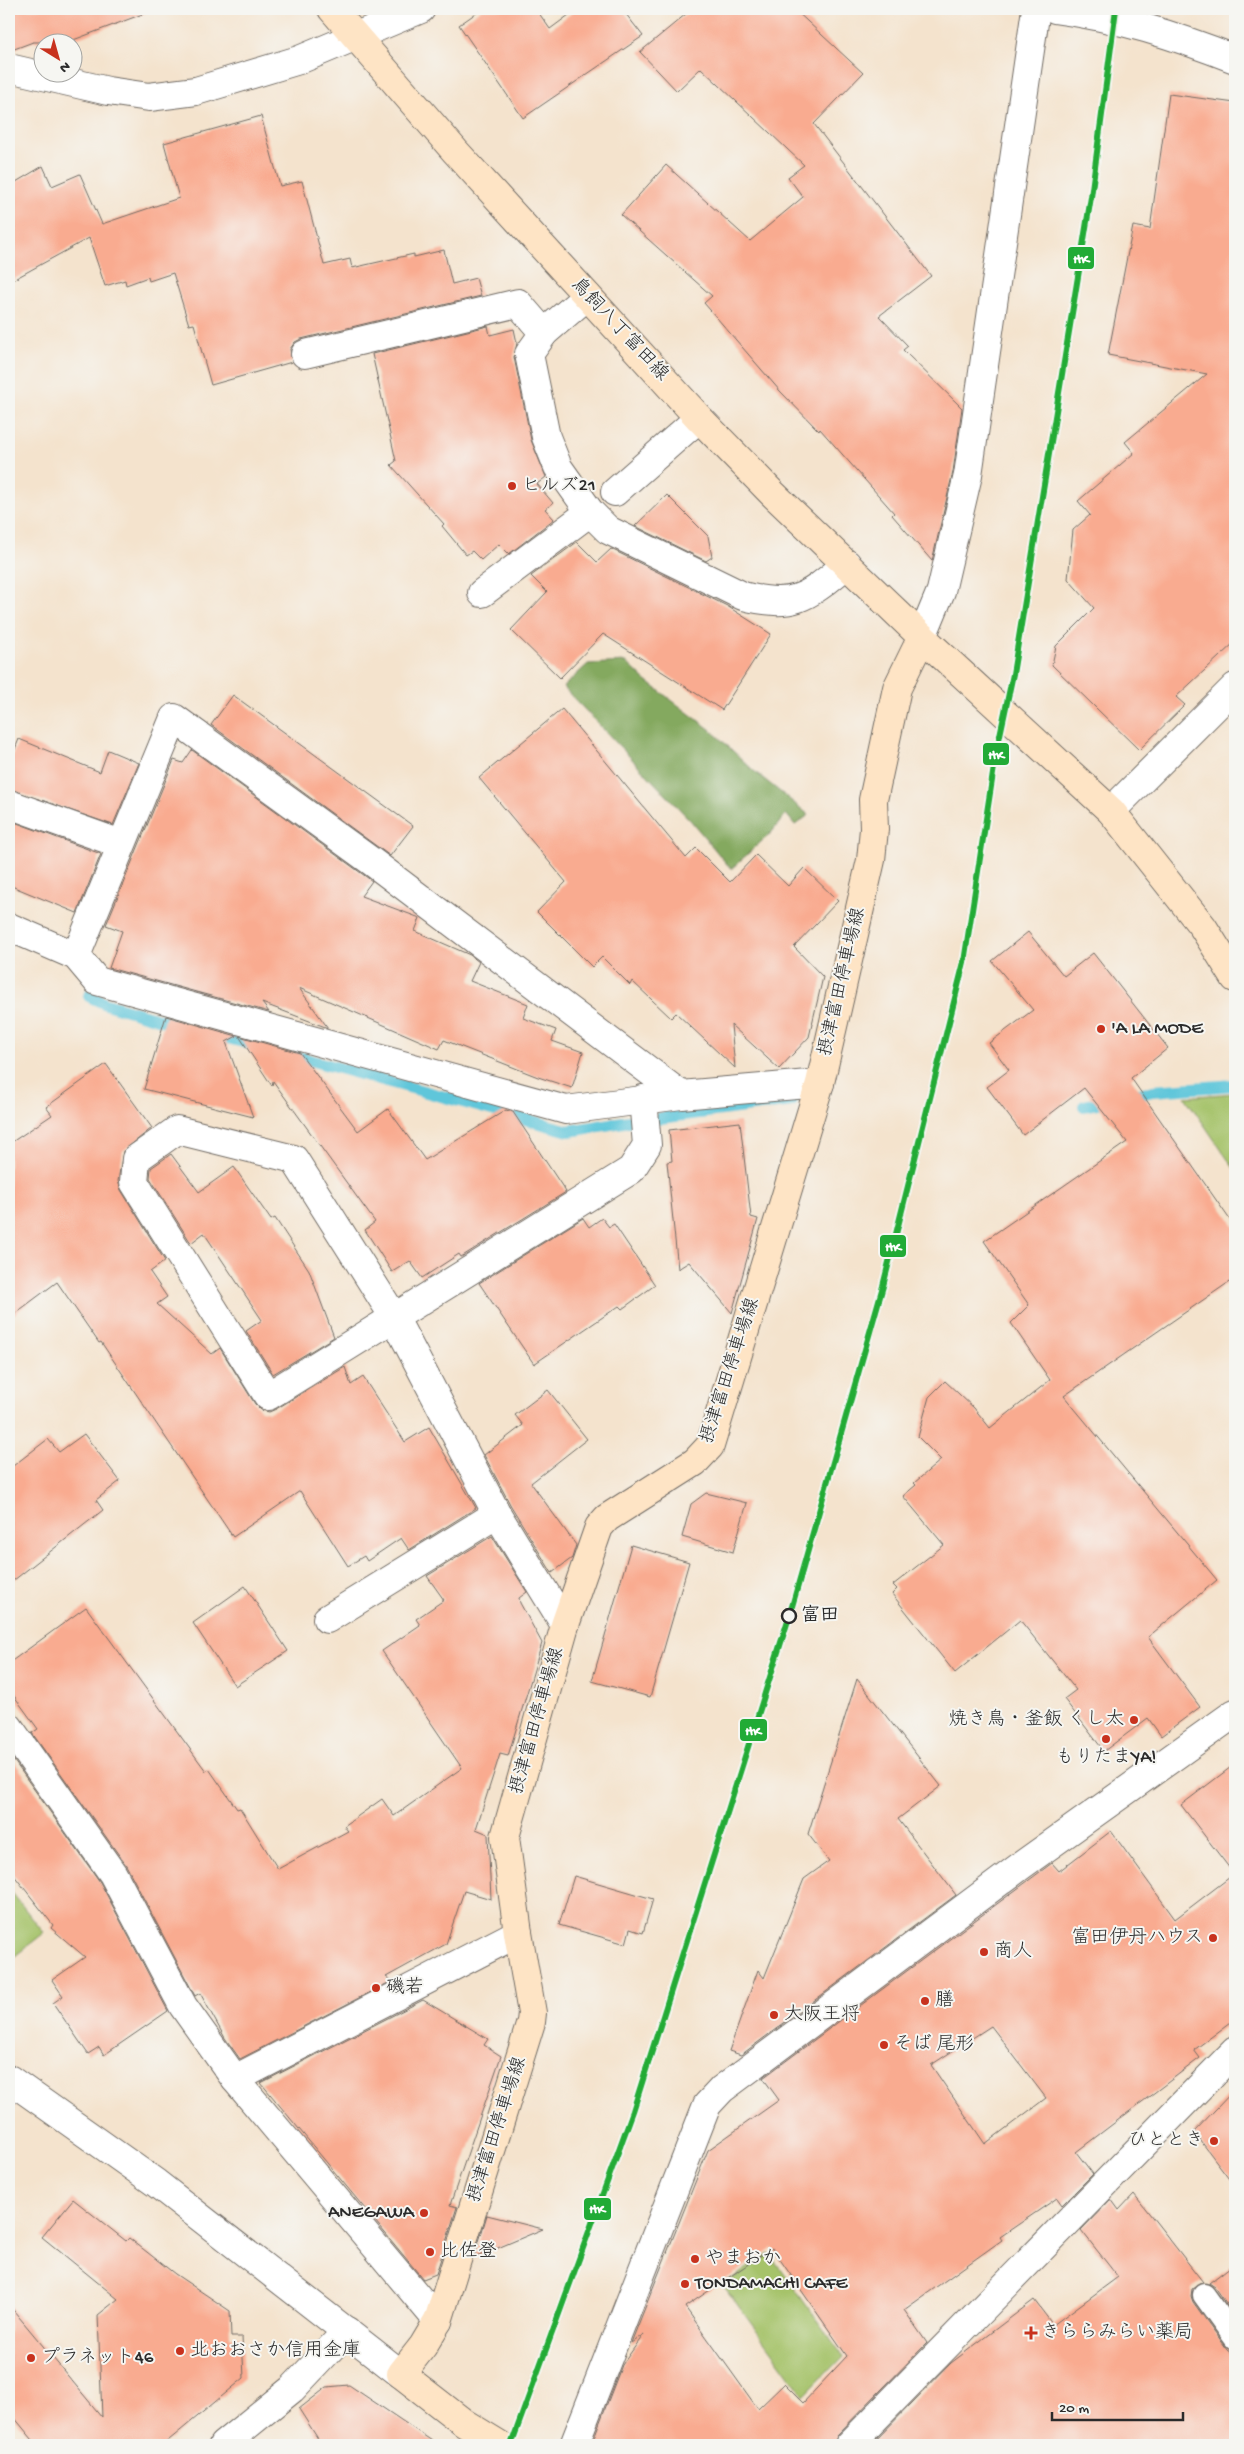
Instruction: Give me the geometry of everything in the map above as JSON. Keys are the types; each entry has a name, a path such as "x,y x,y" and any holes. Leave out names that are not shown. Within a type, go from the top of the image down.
{"main road":[{"name":"鳥飼八丁富田線","path":"332,9 455,151 699,418 922,637"},
{"path":"922,637 1111,811 1198,920 1235,978"},
{"name":"摂津富田停車場線","path":"401,2374 423,2346 438,2321 531,2022 532,2013 518,1933 505,1837 565,1625 598,1527 607,1518 695,1462 710,1446 820,1083 871,860 874,829 873,800 897,688 922,637"},
{"path":"401,2374 464,2423 500,2445"}],"street":[{"path":"9,68 108,91 148,97 196,90 299,60 421,9"},
{"path":"922,637 941,591 968,475 1036,9"},
{"path":"1055,9 1093,14 1179,36 1235,59"},
{"path":"587,296 544,333 529,354 546,437 558,467 590,512 608,530 743,596 758,600 789,602 804,596 847,564"},
{"path":"305,354 518,303 544,333"},
{"path":"615,492 699,418"},
{"path":"482,593 590,512"},
{"path":"1111,811 1235,687"},
{"path":"76,956 174,718 371,861 681,1094"},
{"path":"9,804 121,844"},
{"path":"9,927 76,956 97,981 566,1110 681,1094 820,1083"},
{"path":"565,1625 497,1514 394,1317 294,1159 177,1130 136,1159 134,1182 268,1396 394,1317 631,1170 647,1145 643,1099"},
{"path":"327,1619 497,1514"},
{"path":"574,2445 707,2105 722,2089 1022,1865 1235,1713"},
{"path":"9,1727 113,1874 183,2006 235,2079 438,2321"},
{"path":"235,2079 518,1933"},
{"path":"849,2445 1235,2051"},
{"path":"9,2079 156,2182 401,2374"},
{"path":"223,2445 292,2389 347,2331"}],"lane":[{"path":"1204,2295 1235,2338"}],"green space":[{"path":"626,662 645,680 711,730 754,771 809,815 795,825 786,814 772,832 731,869 691,821 563,687 588,664"},
{"path":"1235,1093 1235,1170 1185,1097"},
{"path":"9,1889 44,1933 15,1956 9,1957"},
{"path":"769,2253 843,2356 804,2396 723,2285"}],"building":[{"path":"9,9 148,9 148,12 82,37 82,32 32,32 32,42 9,51"},
{"path":"482,9 536,9 550,29 577,9 622,9 643,36 523,118 459,25"},
{"path":"692,9 794,9 863,73 814,124 931,276 879,316 908,346 903,350 962,408 953,472 932,561 892,515 894,513 820,429 819,431 780,391 704,303 712,296 621,215 666,165 750,241 803,197 788,177 804,165 701,68 677,91 640,52"},
{"path":"1169,94 1235,103 1235,642 1176,697 1185,705 1139,750 1052,665 1056,646 1094,608 1068,579 1073,530 1090,515 1078,501 1134,453 1125,442 1207,374 1108,355 1133,226 1150,229"},
{"path":"261,116 280,186 302,181 324,265 350,259 352,268 414,254 414,257 444,250 452,284 476,278 481,296 301,339 295,342 290,349 292,362 211,385 194,324 189,325 173,273 149,281 148,277 126,285 125,280 105,286 89,238 9,282 9,186 43,166 52,186 80,174 102,224 179,198 164,143"},
{"path":"488,326 490,335 514,329 517,343 514,357 531,440 546,477 537,484 553,503 545,509 554,519 509,554 499,544 481,560 472,551 466,555 442,526 444,524 391,465 396,461 372,354"},
{"path":"667,495 708,536 712,557 706,561 635,526"},
{"path":"577,542 597,562 611,549 727,606 771,634 722,710 603,634 560,678 511,630 547,592 531,576"},
{"path":"233,695 413,826 390,856 211,725"},
{"path":"562,709 686,858 696,848 730,882 756,855 788,886 804,868 838,901 794,947 823,977 809,1037 779,1069 731,1025 735,1068 676,1013 671,1018 632,981 630,985 602,957 592,967 537,912 566,882 479,778"},
{"path":"19,739 100,772 108,750 139,763 113,825 9,789 9,764"},
{"path":"192,750 372,881 361,896 420,918 415,931 470,955 479,962 470,981 528,1004 523,1018 556,1030 552,1041 583,1052 572,1088 538,1077 444,1040 439,1049 299,988 328,1028 262,1003 269,1012 109,968 122,931 106,925 174,760 183,763"},
{"path":"9,820 101,854 77,913 9,885"},
{"path":"1028,932 1064,976 1093,953 1168,1048 1131,1078 1235,1227 1235,1278 1064,1396 1217,1580 1148,1637 1200,1707 1161,1736 1148,1718 1104,1751 1064,1699 1076,1690 1020,1620 955,1673 892,1594 897,1589 893,1585 944,1545 903,1496 916,1485 914,1483 941,1460 918,1437 929,1397 945,1381 974,1408 990,1428 1050,1380 1011,1323 1029,1305 984,1241 1127,1142 1084,1088 1023,1135 987,1087 1009,1070 989,1043 1033,1010 992,961"},
{"path":"166,1016 237,1036 226,1042 253,1117 144,1089"},
{"path":"239,1036 300,1053 358,1131 388,1109 425,1160 506,1110 513,1112 566,1192 461,1257 459,1254 422,1278 410,1261 392,1272 365,1230 375,1222 273,1081 272,1086"},
{"path":"106,1064 152,1128 123,1151 118,1181 121,1190 165,1261 150,1272 167,1297 157,1304 212,1354 220,1348 255,1404 261,1410 269,1412 276,1409 345,1367 351,1385 363,1377 405,1442 429,1427 476,1508 409,1550 401,1538 367,1561 364,1556 348,1566 300,1491 233,1537 101,1342 99,1343 57,1282 9,1318 9,1144 52,1115 46,1107"},
{"path":"740,1122 751,1217 758,1219 732,1313 689,1262 678,1269 667,1162 672,1161 669,1130"},
{"path":"171,1154 199,1192 234,1167 271,1220 275,1218 309,1270 334,1337 273,1374 246,1331 262,1320 204,1233 191,1243 150,1178 151,1168"},
{"path":"583,1218 589,1227 602,1218 609,1227 614,1224 655,1285 622,1309 619,1306 534,1364 479,1283"},
{"path":"548,1390 587,1439 531,1483 576,1545 572,1558 552,1573 511,1506 484,1455 523,1425 515,1415"},
{"path":"84,1434 120,1481 96,1500 103,1510 9,1584 9,1469 48,1439 59,1452"},
{"path":"706,1493 747,1503 733,1552 682,1537 691,1504"},
{"path":"492,1536 527,1592 519,1598 520,1603 542,1643 508,1756 500,1754 476,1829 488,1834 491,1899 464,1891 446,1944 386,1977 392,1981 240,2059 225,2038 200,1993 195,1996 126,1865 32,1733 38,1729 9,1689 9,1663 86,1607 206,1771 209,1769 237,1809 240,1808 278,1869 348,1831 344,1826 382,1799 394,1816 462,1768 382,1651 420,1625 416,1619 444,1600 427,1576"},
{"path":"631,1545 689,1562 650,1697 592,1681"},
{"path":"245,1586 288,1651 235,1686 193,1623"},
{"path":"857,1679 941,1786 898,1819 956,1895 741,2055 729,2051 758,1970 764,1978 804,1879 829,1861 808,1834"},
{"path":"9,1754 100,1882 168,2011 104,2055 99,2047 88,2054 53,2003 63,1996 52,1980 85,1957 51,1928 53,1925 9,1869"},
{"path":"1235,1764 1235,2019 1194,2050 1200,2058 1076,2152 1093,2174 1062,2205 1057,2198 1000,2237 1002,2240 904,2310 927,2343 838,2434 834,2445 591,2445 622,2365 644,2334 631,2343 708,2150 779,2100 763,2078 1052,1863 1059,1871 1111,1831 1175,1919 1234,1874 1181,1805","holes":["991,2026 1046,2098 985,2144 931,2065","772,2248 847,2356 803,2403 784,2384 758,2409 685,2307"]},
{"path":"574,1876 653,1899 643,1933 630,1929 626,1944 559,1925"},
{"path":"423,2000 488,2039 484,2045 501,2056 450,2205 457,2207 436,2274 423,2279 261,2083"},
{"path":"1235,2089 1235,2186 1194,2132"},
{"path":"1134,2194 1203,2282 1192,2289 1191,2296 1193,2302 1235,2360 1235,2445 871,2445 951,2363 1034,2300 1053,2325 1118,2277 1081,2230 1111,2199 1119,2210"},
{"path":"73,2199 126,2241 129,2238 175,2274 230,2311 231,2337 242,2337 244,2378 163,2445 37,2445 9,2411 9,2305 102,2417 98,2315 118,2299 42,2237"},
{"path":"487,2215 543,2229 474,2258"},
{"path":"1235,2263 1235,2306 1231,2310 1215,2287 1209,2283"},
{"path":"349,2385 438,2445 322,2445 299,2409 327,2387"}],"waterway":[{"path":"89,996 106,1004 179,1025"},
{"path":"216,1035 259,1046"},
{"path":"288,1054 569,1131 629,1121"},
{"path":"1084,1106 1153,1091 1235,1085"},
{"path":"660,1118 792,1101"}],"transit line":[{"name":"HK","path":"511,2445 633,2111 789,1617 883,1286 964,962 996,754 1013,674 1091,197 1116,9"}],"place":[{"name":"ヒルズ21","path":"512,486"},
{"name":"'A LA MODE","path":"1101,1029"},
{"name":"富田","path":"789,1616"},
{"name":"焼き鳥・釜飯 くし太","path":"1134,1720"},
{"name":"もりたまYA!","path":"1106,1739"},
{"name":"富田伊丹ハウス","path":"1213,1938"},
{"name":"商人","path":"984,1952"},
{"name":"磯若","path":"376,1988"},
{"name":"膳","path":"925,2001"},
{"name":"大阪王将","path":"774,2015"},
{"name":"そば 尾形","path":"884,2045"},
{"name":"ひととき","path":"1214,2141"},
{"name":"ANEGAWA","path":"424,2213"},
{"name":"比佐登","path":"430,2252"},
{"name":"やまおか","path":"695,2259"},
{"name":"TONDAMACHI CAFE","path":"685,2284"},
{"name":"きららみらい薬局","path":"1031,2333"},
{"name":"北おおさか信用金庫","path":"180,2351"},
{"name":"プラネット46","path":"31,2358"}]}
